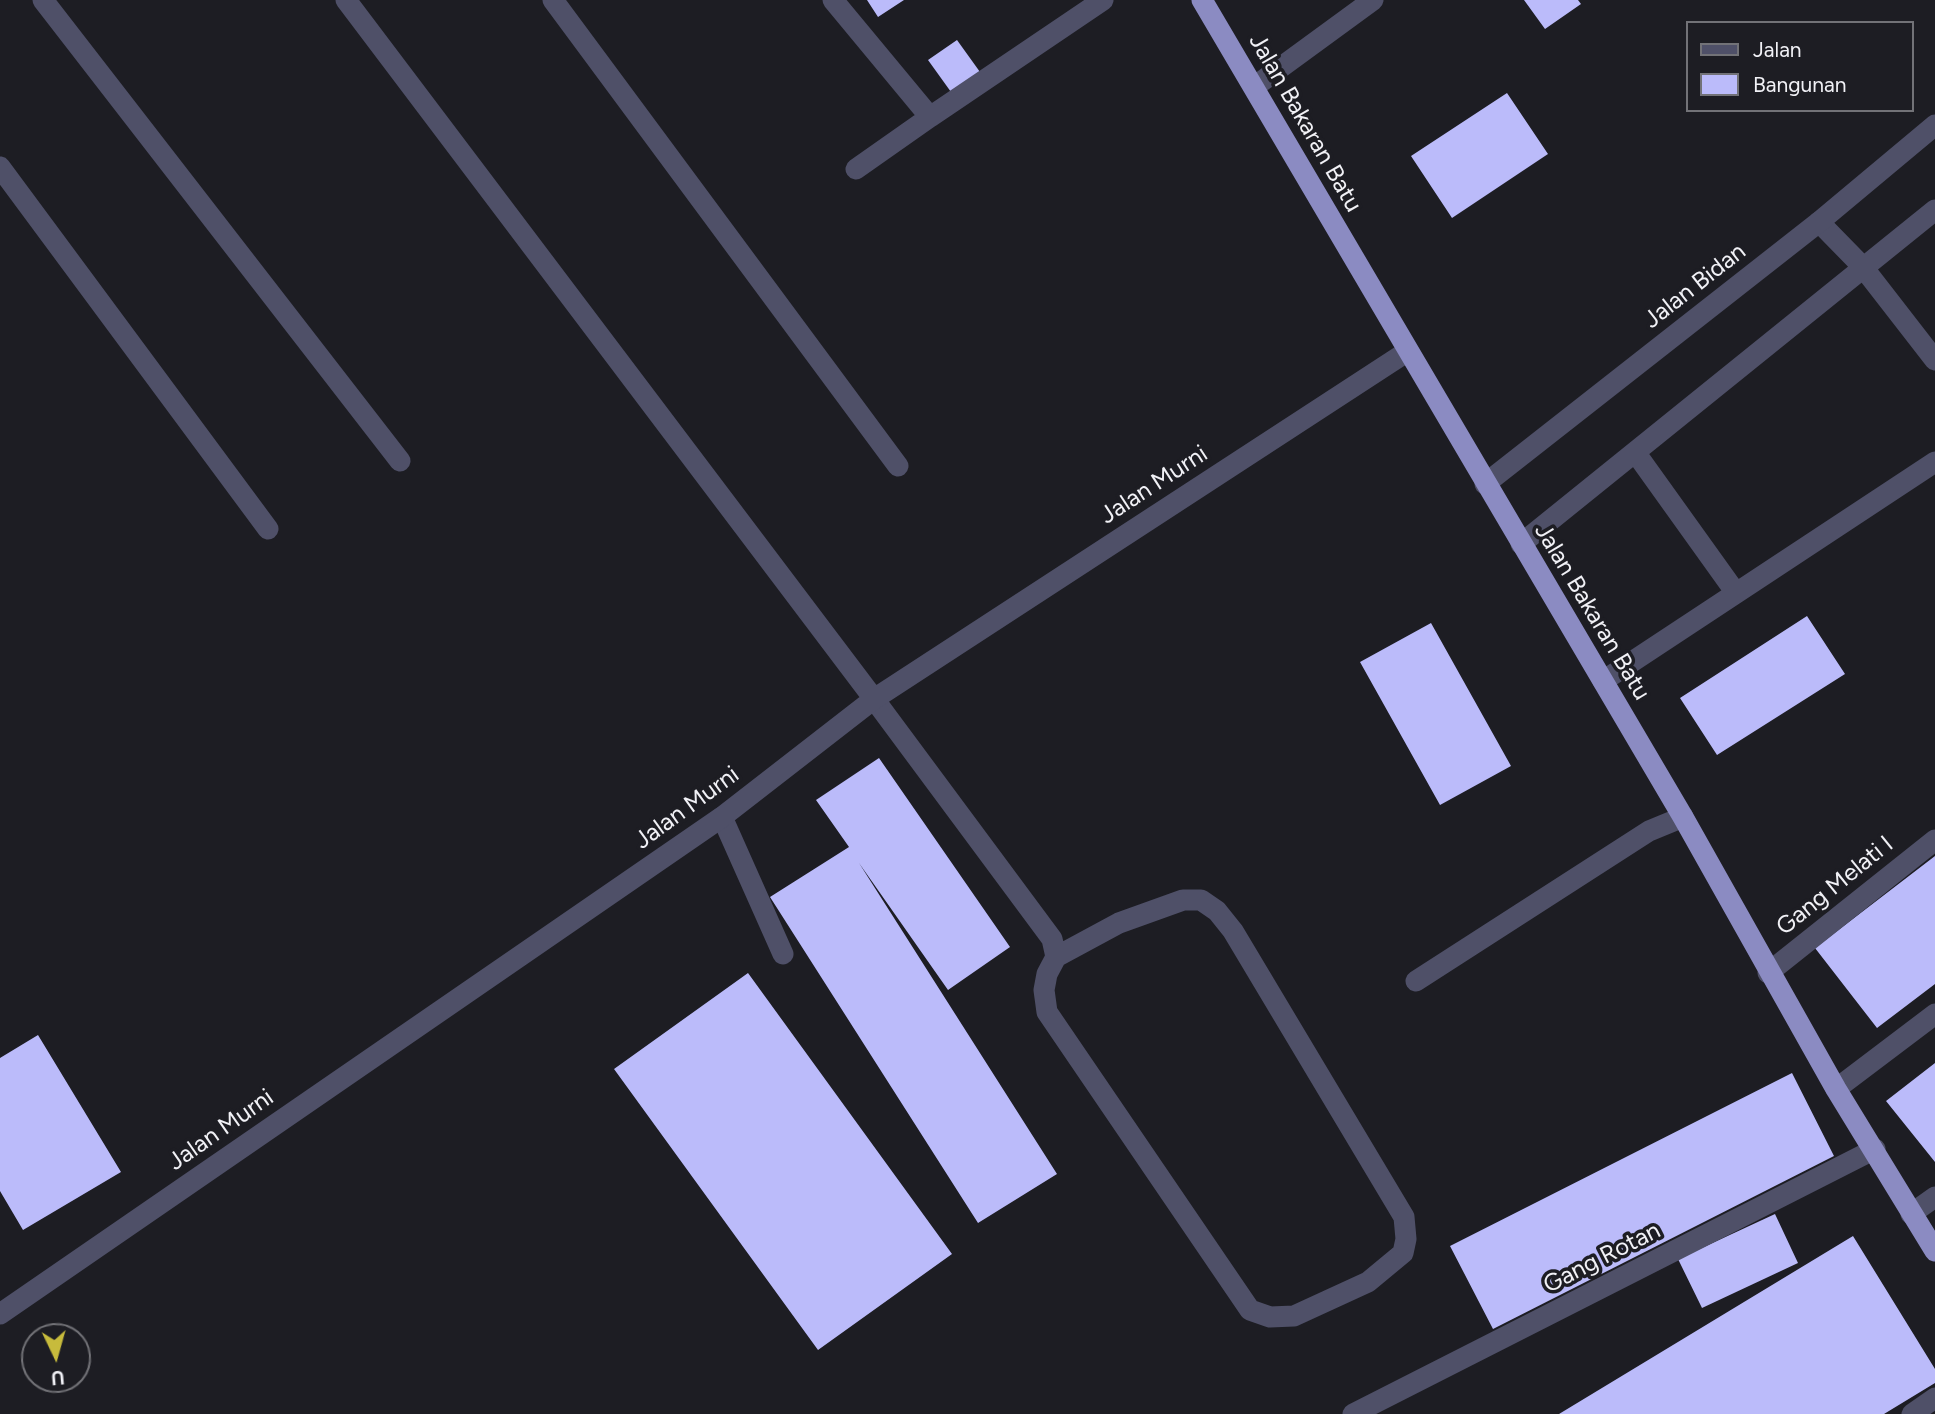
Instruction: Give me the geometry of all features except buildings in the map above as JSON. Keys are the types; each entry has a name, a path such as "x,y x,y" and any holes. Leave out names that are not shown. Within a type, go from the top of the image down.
{"highway":[{"name":"Jalan Bakaran Batu","path":"1202,0 1683,817 1768,973 1935,1251"}],"street":[{"path":"43,0 400,461"},
{"path":"346,0 1052,939 1056,957 1047,974 1044,990 1047,1012 1250,1310 1270,1317 1294,1316 1368,1282 1403,1252 1406,1238 1405,1217 1233,930 1217,911 1201,900 1183,900 1119,923 1056,957"},
{"path":"552,0 898,466"},
{"path":"833,0 930,117"},
{"path":"856,169 1103,0"},
{"path":"1254,87 1373,0"},
{"name":"Jalan Bidan","path":"1485,484 1819,222 1935,125"},
{"path":"0,167 268,529"},
{"path":"1521,544 1935,209"},
{"path":"1819,222 1862,266 1935,360"},
{"name":"Jalan Murni","path":"0,1314 722,817 874,699 1408,351"},
{"path":"1635,452 1736,593"},
{"path":"1603,681 1935,462"},
{"path":"722,817 783,954"},
{"path":"1416,981 1649,831 1683,817"},
{"name":"Gang Melati I","path":"1768,973 1935,840"},
{"path":"1836,1089 1935,1014"},
{"name":"Gang Rotan","path":"1353,1414 1875,1149"},
{"path":"1911,1214 1935,1197"},
{"path":"1912,1414 1935,1398"}]}
